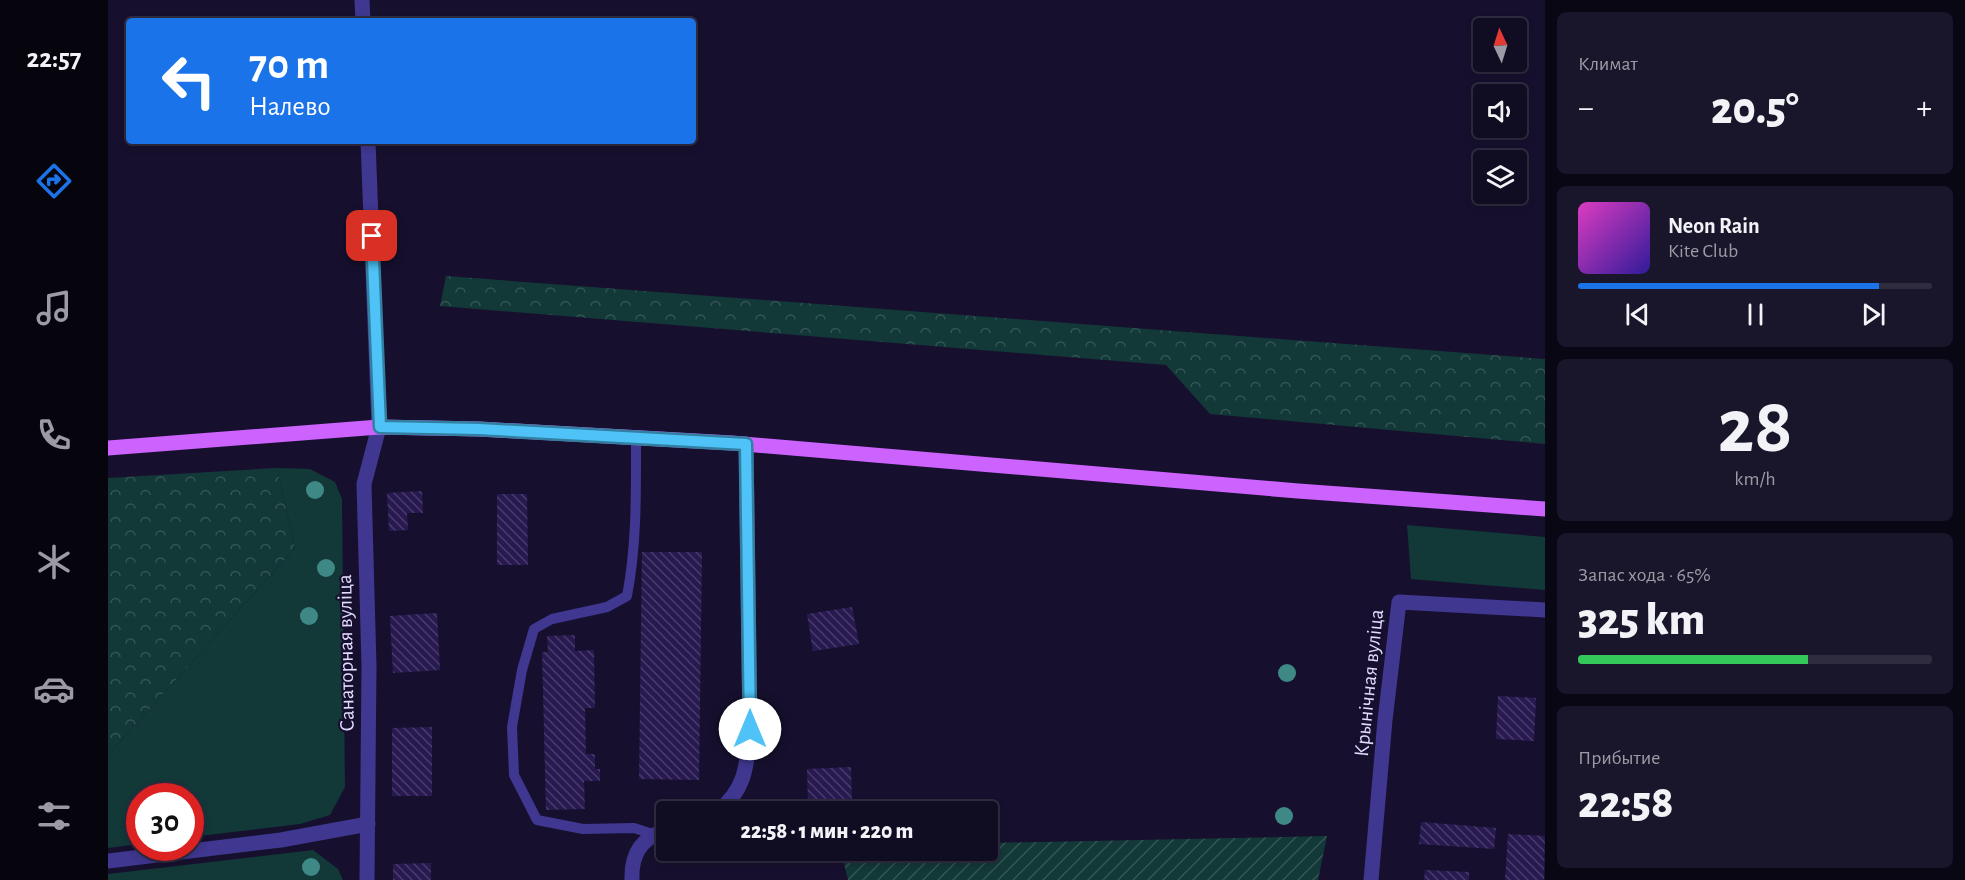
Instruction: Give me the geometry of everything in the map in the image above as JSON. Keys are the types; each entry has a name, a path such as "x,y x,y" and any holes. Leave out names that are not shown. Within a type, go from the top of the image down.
{"main road":[{"path":"108,448 380,427 479,429 746,444 1298,491 1545,509"}],"street":[{"path":"362,0 363,18"},
{"name":"Санаторная вуліца","path":"367,880 369,666 364,484 380,427 368,144"},
{"path":"731,801 746,773 750,729 746,444"},
{"name":"Крынічная вуліца","path":"1371,880 1385,720 1399,602 1545,610"},
{"path":"108,861 281,840 368,824"},
{"path":"632,880 637,849 656,835"}],"lane":[{"path":"636,438 633,562 627,596 607,607 552,619 534,629 522,670 512,727 514,775 537,820 583,829 634,828 656,831"}],"green space":[{"path":"446,276 1545,359 1545,444 1210,414 1166,365 440,306"},
{"path":"277,468 310,469 335,482 342,499 345,787 330,815 300,824 204,835 204,783 126,783 126,846 108,848 108,755 295,548"},
{"path":"277,468 295,548 108,755 108,478"},
{"path":"1407,525 1545,537 1545,590 1411,579"},
{"path":"1327,836 1318,880 848,880 843,861 998,861 998,843"},
{"path":"313,850 338,869 343,880 108,880 108,874"}],"building":[{"path":"422,491 423,513 407,513 408,530 389,531 387,493"},
{"path":"497,494 527,494 528,565 497,565"},
{"path":"642,552 702,552 699,780 639,779"},
{"path":"852,607 859,644 813,651 807,614"},
{"path":"437,613 440,670 393,673 390,616"},
{"path":"575,635 575,651 594,650 595,708 585,708 586,754 595,754 595,769 600,769 600,781 584,781 585,809 546,810 542,652 548,652 547,636"},
{"path":"1498,696 1536,698 1534,741 1496,739"},
{"path":"432,727 432,796 392,796 392,728"},
{"path":"851,767 852,801 808,801 807,769"},
{"path":"1421,822 1496,828 1494,849 1419,844"},
{"path":"1508,834 1545,836 1544,880 1505,880"},
{"path":"431,863 431,880 393,880 393,864"},
{"path":"1425,870 1469,872 1469,880 1424,880"}],"route":[{"path":"372,236 380,427 479,429 746,444 750,729"}]}
